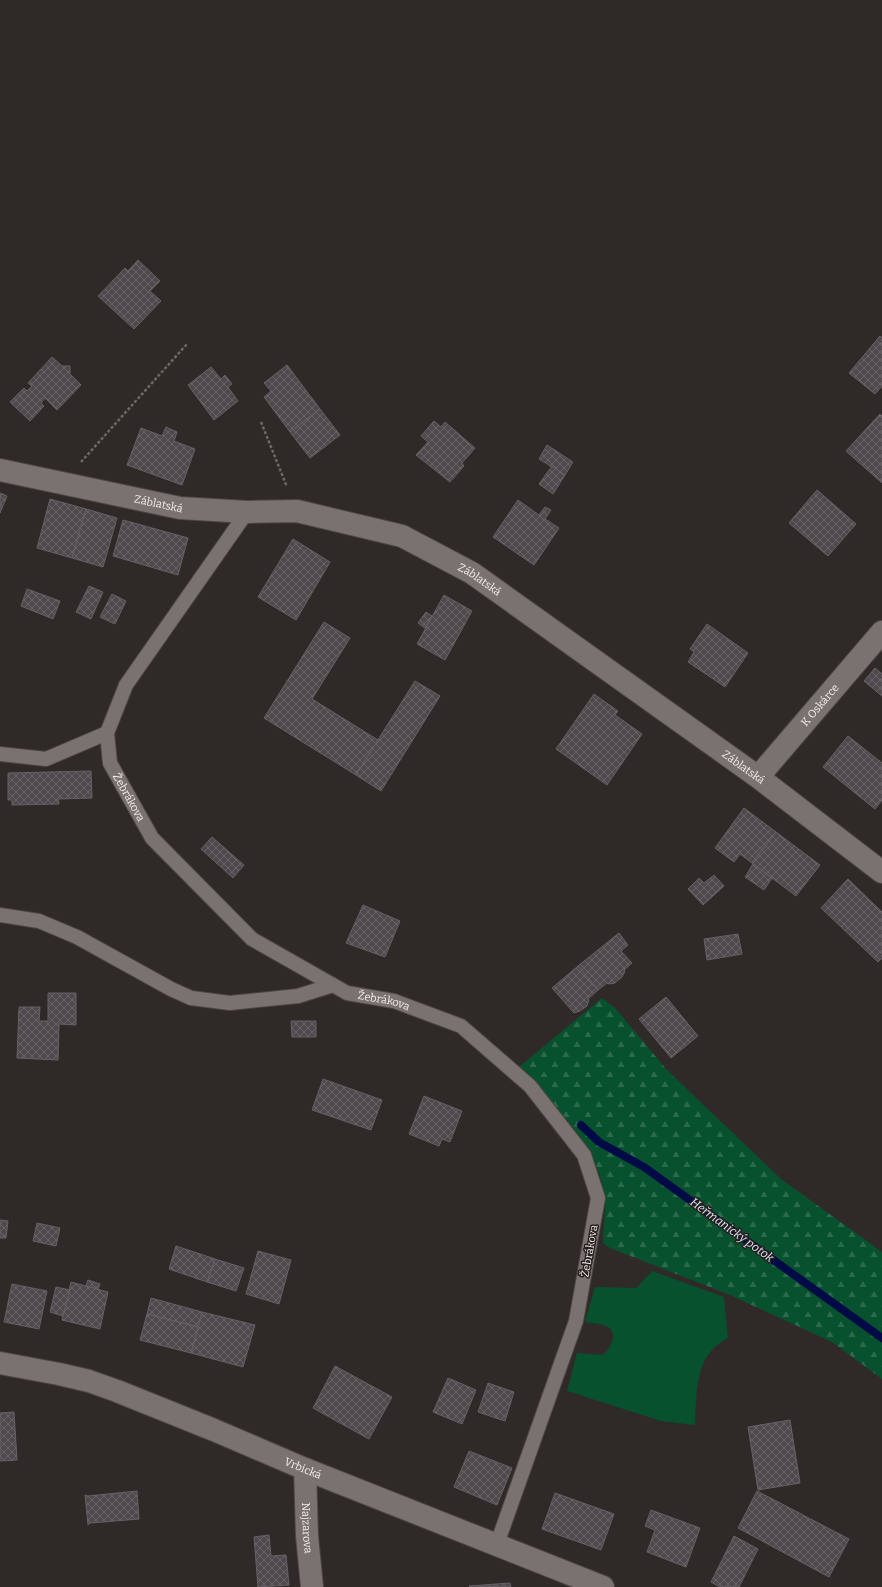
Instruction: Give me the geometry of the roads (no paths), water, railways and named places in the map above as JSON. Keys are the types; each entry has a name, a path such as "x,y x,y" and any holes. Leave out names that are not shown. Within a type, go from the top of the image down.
{"street":[{"name":"Záblatská","path":"0,470 180,508 246,512 297,511 402,536 472,573 758,777 882,872"},
{"name":"K Oskárce","path":"758,777 882,632"},
{"name":"Vrbická","path":"0,1363 59,1374 110,1388 305,1469 603,1587"},
{"name":"Najzarova","path":"305,1469 307,1536 312,1587"}],"lane":[{"name":"Žebrákova","path":"246,512 126,685 107,733 110,764 152,838 252,939 347,994 394,1001 461,1026 530,1086 584,1154 598,1198 576,1321 497,1544"},
{"path":"0,754 46,759 107,733"},
{"path":"0,915 39,921 77,937 171,989 191,998 230,1003 298,996 333,986"}],"waterway":[{"name":"Heřmanický potok","path":"581,1125 599,1142 644,1167 882,1338"}]}
